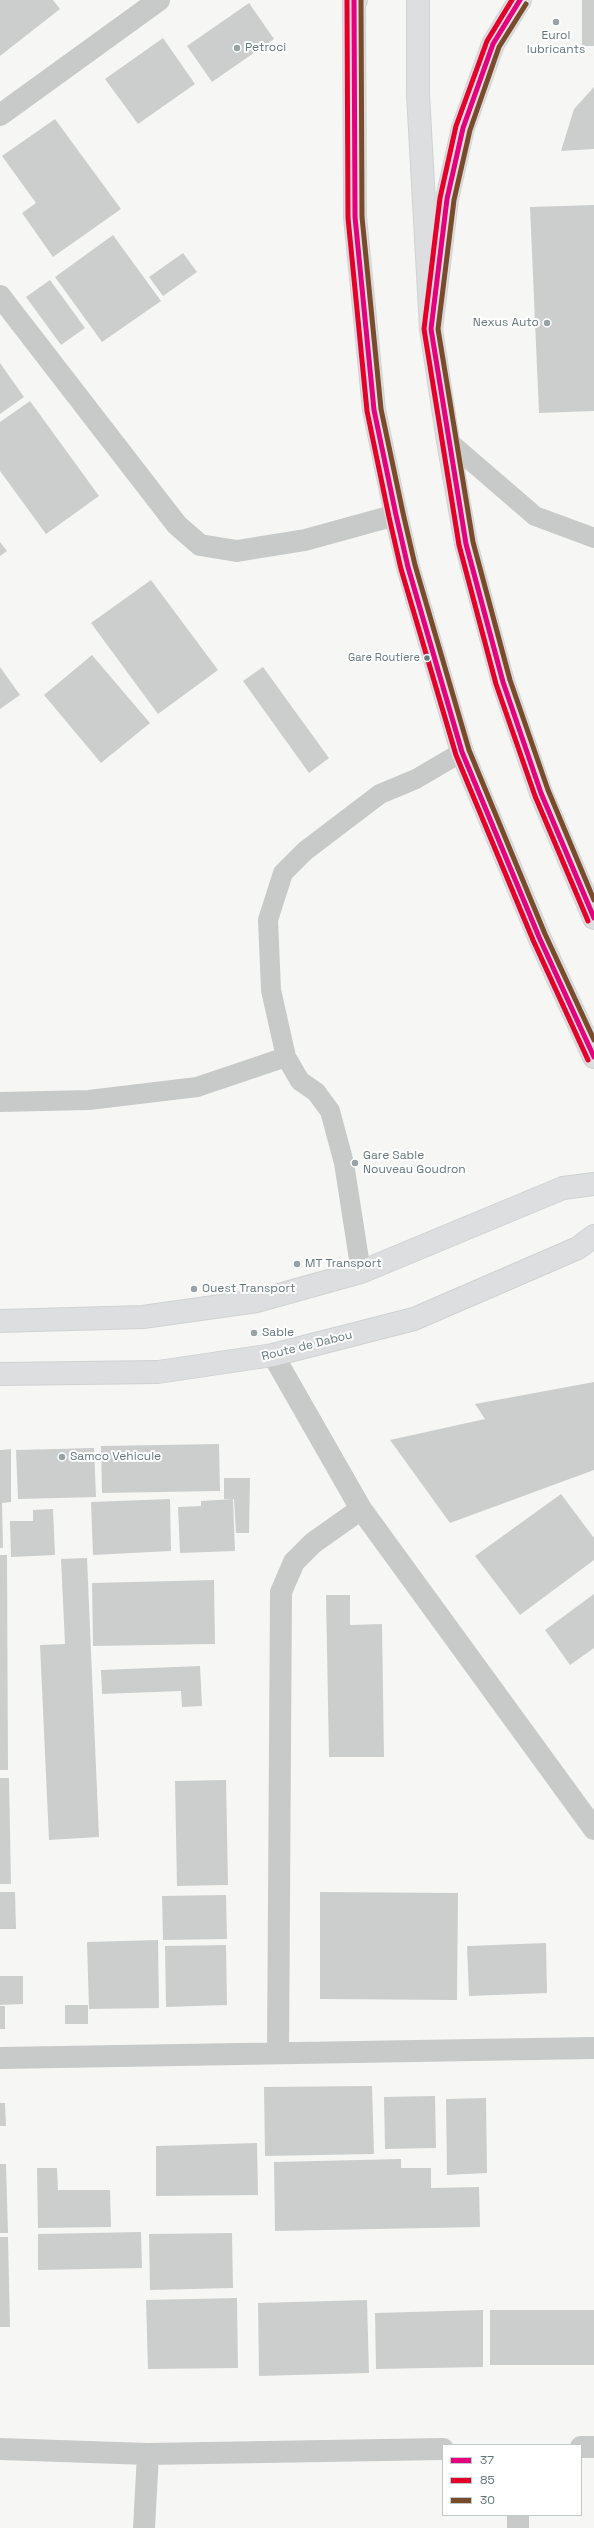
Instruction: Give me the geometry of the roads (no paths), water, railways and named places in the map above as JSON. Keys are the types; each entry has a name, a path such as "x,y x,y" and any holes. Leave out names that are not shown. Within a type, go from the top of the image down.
{"main road":[{"path":"418,0 418,94 431,328 448,441 466,544 504,682 540,792 594,918"},
{"path":"431,328 447,199 463,128 493,44 520,0"},
{"path":"355,1 355,217 374,410 396,514 408,567 462,752 539,937 594,1058"},
{"path":"0,1321 143,1317 257,1301 361,1272 563,1188 594,1184"},
{"name":"Route de Dabou","path":"0,1374 158,1372 273,1356 414,1318 578,1248 594,1236"}],"street":[{"path":"0,115 158,0"},
{"path":"0,296 177,525 200,545 237,552 304,540 396,514"},
{"path":"273,1356 361,1509 594,1829"},
{"path":"278,2052 281,1592 294,1562 313,1543 361,1509"},
{"path":"0,2058 278,2052 594,2048"},
{"path":"582,2447 594,2447"},
{"path":"0,2449 148,2454 442,2449"},
{"path":"144,2528 148,2454"},
{"path":"518,2516 518,2528"}],"lane":[{"path":"448,441 535,516 594,538"},
{"path":"361,1272 344,1163 330,1111 316,1092 300,1081 286,1057 271,990 268,920 283,873 304,851 380,794 416,779 462,752"},
{"path":"0,1102 89,1100 197,1087 286,1057"}],"place":[{"name":"Eurol lubricants","path":"556,22"},
{"name":"Petroci","path":"237,48"},
{"name":"Nexus Auto","path":"547,323"},
{"name":"Gare Routiere","path":"427,658"},
{"name":"Gare Sable Nouveau Goudron","path":"355,1163"},
{"name":"MT Transport","path":"297,1264"},
{"name":"Ouest Transport","path":"194,1289"},
{"name":"Sable","path":"254,1333"},
{"name":"Samco Vehicule","path":"62,1457"}]}
